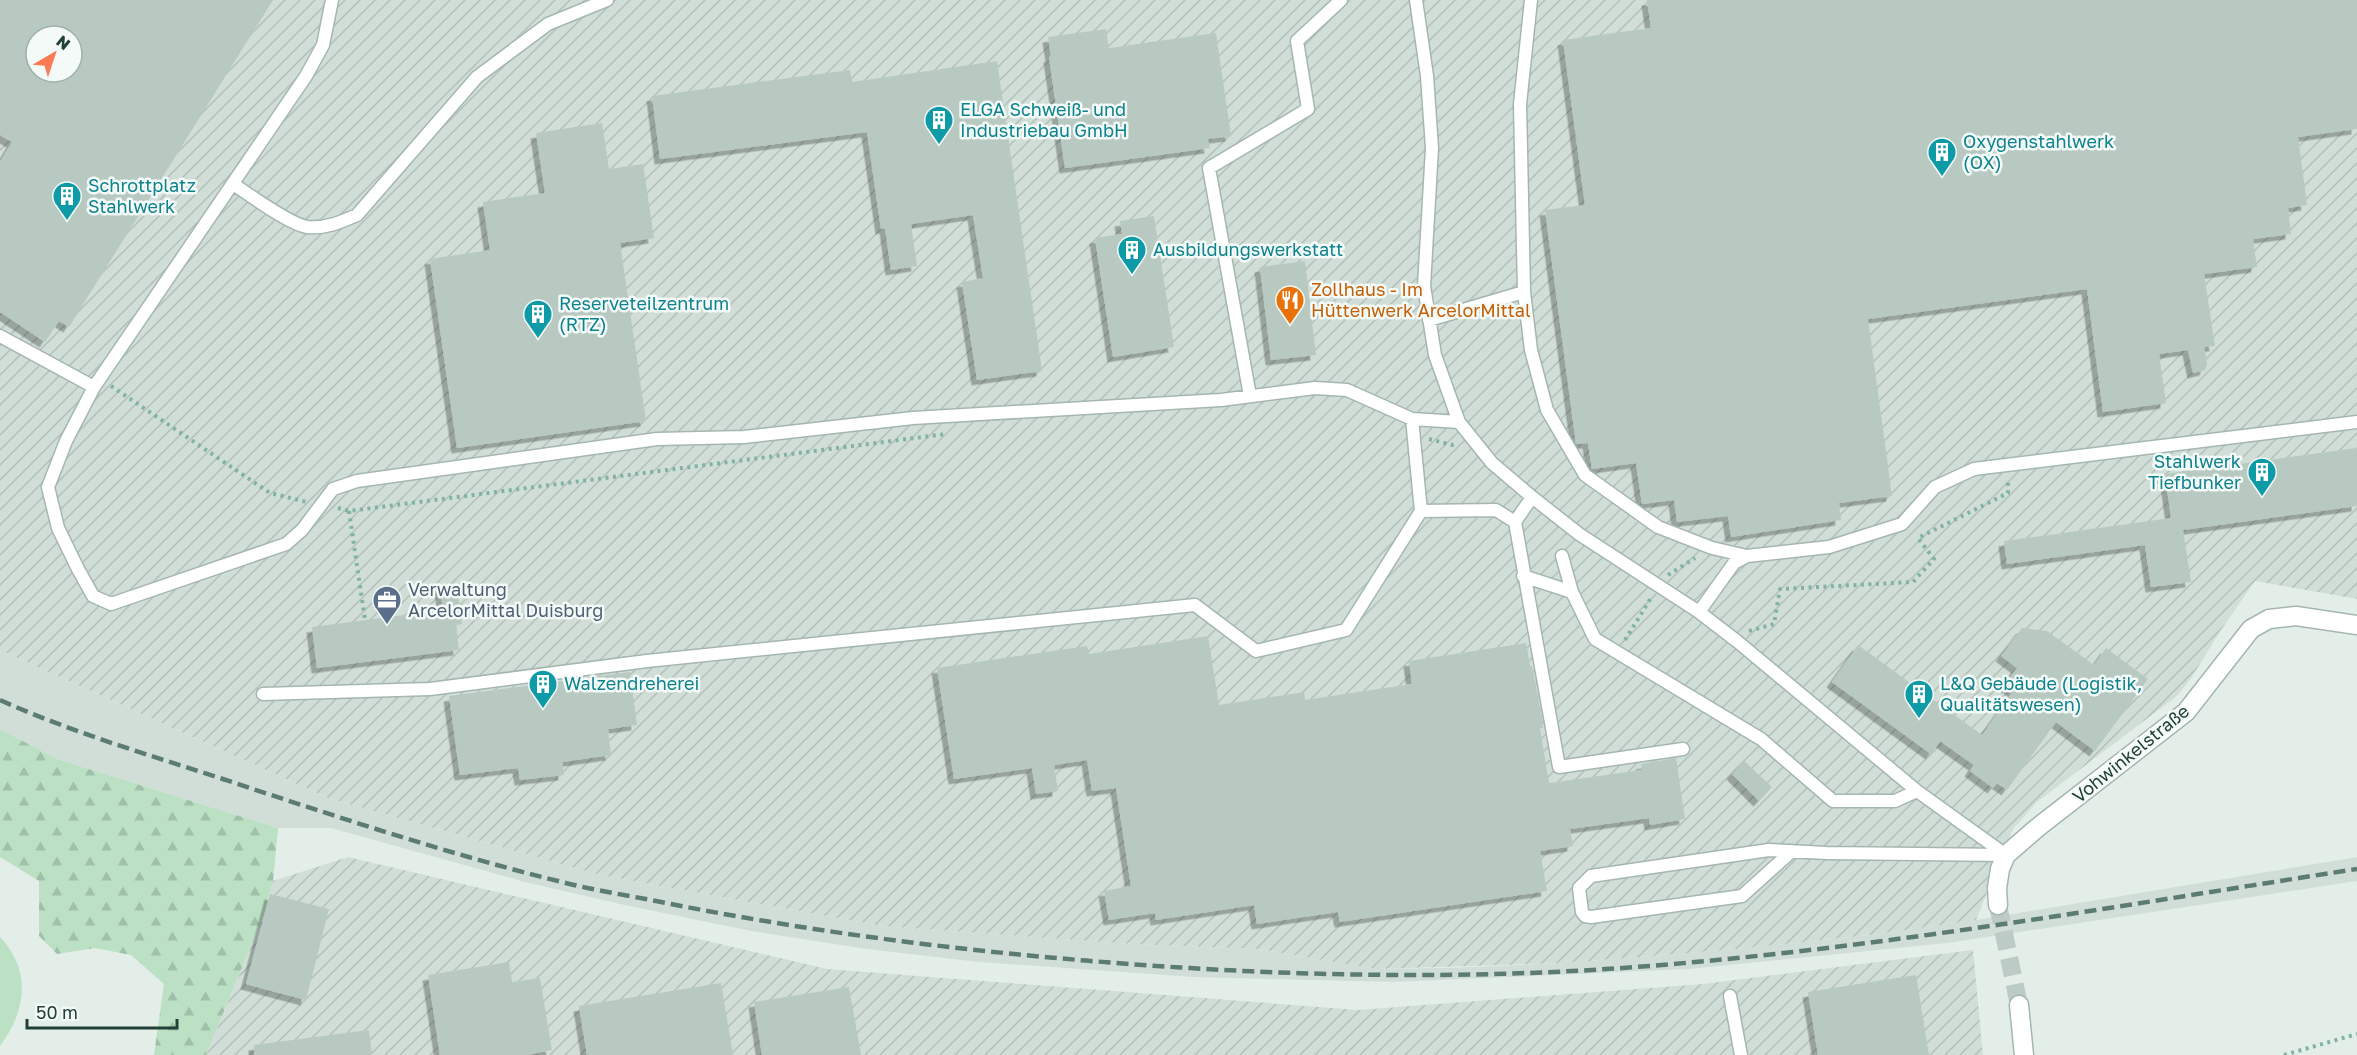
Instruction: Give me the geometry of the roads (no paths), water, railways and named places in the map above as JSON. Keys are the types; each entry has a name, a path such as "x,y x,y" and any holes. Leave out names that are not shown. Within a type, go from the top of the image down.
{"street":[{"name":"Vohwinkelstraße","path":"2006,855 2037,828 2186,712 2251,629 2269,619 2296,616 2357,624"},
{"path":"1998,905 1997,888 2000,869 2006,855"},
{"path":"2019,1005 2024,1055"}],"lane":[{"path":"332,0 323,45 312,66 94,387 66,441 48,487 58,528 78,569 93,596 111,604 286,544 302,530 333,489 357,481 657,439 744,437 913,418 1139,405 1315,388 1347,390 1412,419 1459,422"},
{"path":"233,184 273,211 306,227 332,226 357,215 477,77 548,24 607,0"},
{"path":"1250,396 1209,168 1308,109 1297,41 1341,0"},
{"path":"1416,0 1427,76 1432,148 1424,286 1435,356 1459,422 1492,463 1532,497 1579,534 1699,612 1731,636 1917,791 2006,855"},
{"path":"1531,0 1520,104 1524,292 1531,350 1546,410 1585,475 1658,527 1712,548 1747,556 1829,547 1902,524 1935,487 1974,469 2357,422"},
{"path":"1429,320 1524,292"},
{"path":"0,336 94,387"},
{"path":"263,694 430,689 647,661 1195,605 1256,651 1346,630 1421,511 1412,419"},
{"path":"1532,497 1515,522 1559,767 1683,749"},
{"path":"1421,511 1496,510 1515,522"},
{"path":"1562,556 1572,592 1595,639 1761,739 1833,801 1895,801 1917,791"},
{"path":"1699,612 1734,563 1747,556"},
{"path":"1524,576 1572,592"},
{"path":"1792,851 1742,896 1591,916 1585,916 1582,912 1579,888 1591,876 1769,850 2006,855"},
{"path":"1730,996 1741,1055"}],"tunnel":[{"path":"1998,905 2019,1005"}],"railway":[{"path":"0,700 92,736 327,813 444,850 574,885 790,925 924,944 1086,961 1230,970 1375,975 1592,970 1688,963 1880,941 2071,914 2357,869"}],"place":[{"name":"ELGA Schweiß- und Industriebau GmbH","path":"939,146"},
{"name":"Oxygenstahlwerk (OX)","path":"1942,178"},
{"name":"Schrottplatz Stahlwerk","path":"67,222"},
{"name":"Ausbildungswerkstatt","path":"1132,276"},
{"name":"Zollhaus - Im Hüttenwerk ArcelorMittal","path":"1290,326"},
{"name":"Reserveteilzentrum (RTZ)","path":"538,340"},
{"name":"Stahlwerk Tiefbunker","path":"2262,498"},
{"name":"Verwaltung ArcelorMittal Duisburg","path":"387,626"},
{"name":"Walzendreherei","path":"543,710"},
{"name":"L&Q Gebäude (Logistik, Qualitätswesen)","path":"1919,720"}]}
